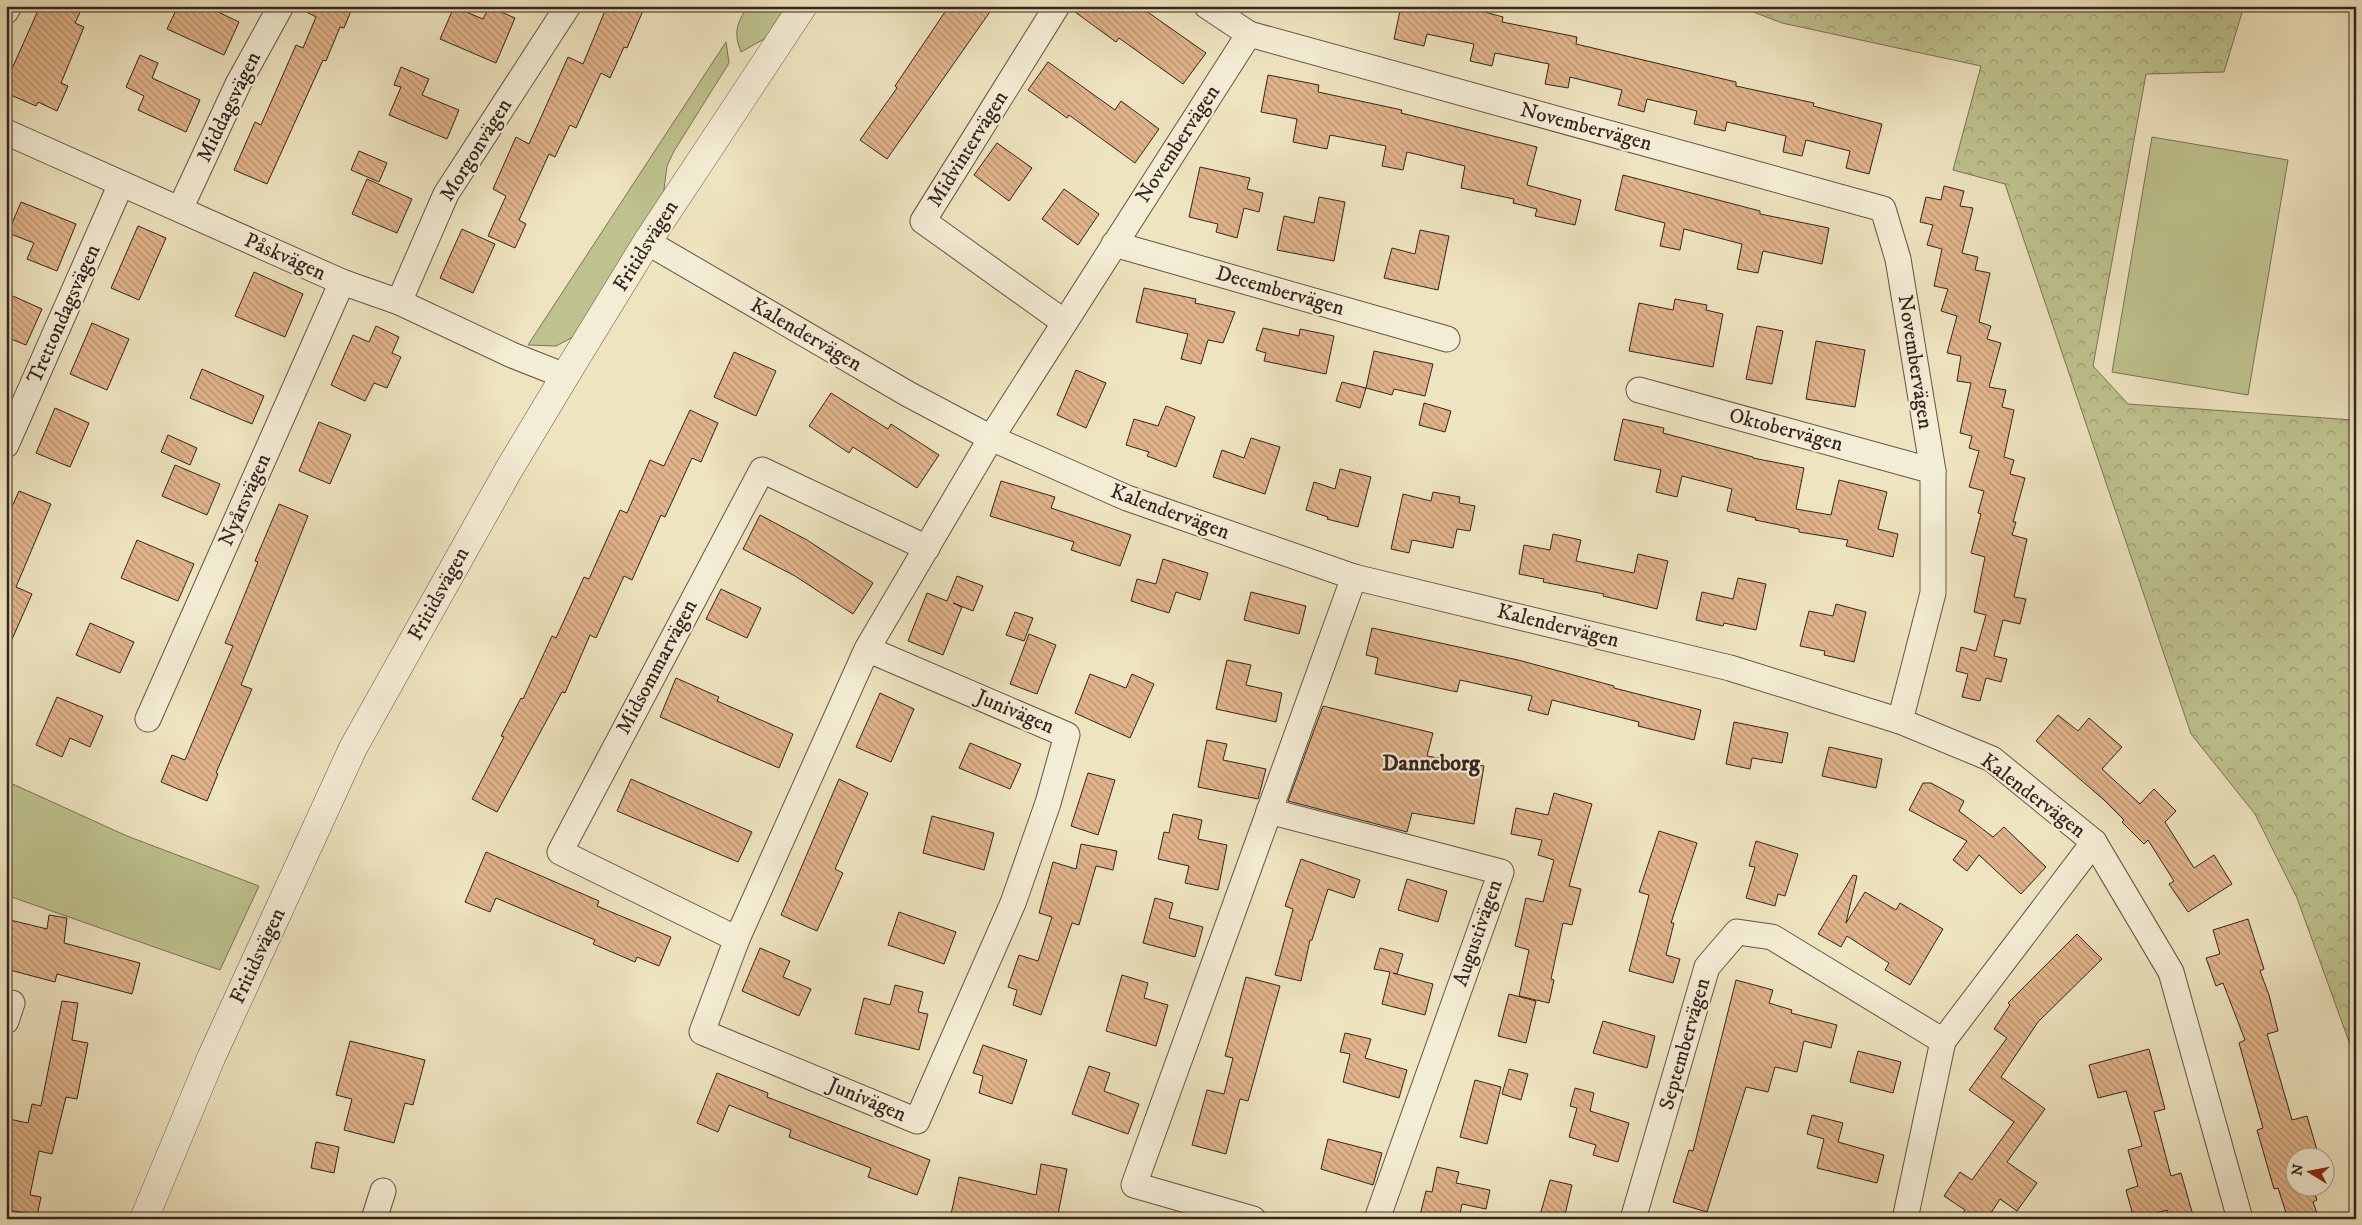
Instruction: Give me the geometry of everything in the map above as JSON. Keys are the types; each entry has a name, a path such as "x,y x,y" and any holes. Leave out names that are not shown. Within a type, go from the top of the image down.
{"street":[{"path":"6,11 8,6"},
{"name":"Middagsvägen","path":"180,210 238,84 281,6"},
{"name":"Morgonvägen","path":"399,302 446,194 568,6"},
{"name":"Fritidsvägen","path":"144,1219 211,1058 353,748 508,471 565,376 647,242 803,6"},
{"name":"Midvintervägen","path":"1057,6 923,220 1064,322"},
{"path":"1207,6 1249,34"},
{"name":"Novembervägen","path":"991,438 1249,34 1883,209 1898,259 1933,471 1933,593 1900,721"},
{"name":"Påskvägen","path":"6,132 342,282 399,302 512,355 565,376"},
{"name":"Trettondagsvägen","path":"6,445 121,184"},
{"name":"Kalendervägen","path":"647,242 838,355 991,438 1127,498 1354,577 1730,668 1900,721 1992,760 2094,842 2172,972 2240,1219"},
{"name":"Decembervägen","path":"1114,244 1446,338"},
{"name":"Nyårsvägen","path":"148,719 342,282"},
{"name":"Oktobervägen","path":"1640,390 1933,471"},
{"name":"Junivägen","path":"867,649 1067,735 1048,803 1013,903 917,1121 702,1032 737,939 867,649 991,438"},
{"name":"Midsommarvägen","path":"737,939 560,852 762,470 927,548"},
{"path":"1253,1219 1134,1185 1354,577"},
{"name":"Augustivägen","path":"1269,812 1500,872 1377,1219"},
{"path":"1905,1219 1943,1041 2094,842"},
{"name":"Septembervägen","path":"1633,1219 1707,967 1737,932 1772,937 1943,1041"},
{"path":"374,1219 382,1191"}],"green space":[{"path":"748,6 791,6 766,38 741,52 737,39 737,28"},
{"path":"1738,6 2244,6 2224,72 2146,74 2093,366 2128,404 2353,420 2356,438 2356,1061 2297,898 2255,814 2191,734 2005,184 1953,170 1981,66 1782,23"},
{"path":"726,42 729,63 674,151 667,166 663,197 573,337 556,346 528,345"},
{"path":"2152,137 2288,160 2248,395 2112,372"},
{"path":"6,781 127,836 259,886 220,970 6,895"}],"building":[{"path":"40,6 83,6 75,23 84,27 61,83 68,86 57,111 38,102 36,106 6,93 6,82"},
{"path":"178,6 206,6 239,22 224,55 167,29"},
{"path":"295,6 353,6 344,28 340,27 326,61 323,60 267,184 234,170 255,122 261,125 296,45 303,48 316,17"},
{"path":"607,6 645,6 627,48 624,47 610,78 601,73 576,128 570,125 555,157 549,154 519,220 526,224 515,248 488,236 506,196 493,189 516,137 529,144 568,57 583,64"},
{"path":"949,6 994,6 887,159 860,140 897,88 895,86"},
{"path":"1071,6 1139,6 1206,53 1183,84 1119,38 1116,42 1071,9"},
{"path":"1401,6 1459,6 1481,11 1503,17 1502,22 1577,37 1576,44 1736,82 1736,86 1814,103 1813,106 1882,124 1869,174 1846,168 1850,151 1806,140 1802,156 1783,152 1786,136 1727,122 1725,131 1694,124 1697,111 1647,99 1644,112 1618,105 1622,90 1570,77 1568,88 1545,84 1549,64 1495,53 1492,66 1470,61 1474,44 1427,34 1424,46 1394,39"},
{"path":"454,7 483,19 489,7 515,18 496,63 440,39"},
{"path":"140,55 158,63 152,78 200,100 186,132 138,110 144,96 126,87"},
{"path":"1048,62 1115,110 1121,101 1159,129 1135,163 1069,115 1067,118 1028,90"},
{"path":"401,67 429,79 422,95 459,110 447,139 389,115 401,87 394,85"},
{"path":"1268,75 1319,85 1318,92 1402,110 1401,113 1537,147 1527,185 1581,200 1575,225 1535,216 1537,209 1513,203 1514,199 1461,188 1465,166 1407,152 1403,170 1382,166 1386,146 1330,135 1327,149 1293,142 1297,119 1261,112"},
{"path":"997,143 1032,168 1009,201 974,175"},
{"path":"359,151 387,163 379,182 351,170"},
{"path":"1200,167 1250,178 1247,189 1263,193 1259,212 1244,208 1237,238 1216,232 1218,224 1189,217"},
{"path":"1623,175 1760,211 1760,214 1829,228 1822,264 1763,251 1758,273 1737,269 1742,244 1684,229 1680,250 1660,246 1665,223 1615,210"},
{"path":"367,179 412,199 397,233 352,214"},
{"path":"1944,186 1964,191 1960,206 1973,208 1962,253 1978,257 1975,270 1990,273 1979,322 1991,326 1987,339 2001,343 1989,387 2006,390 2002,407 2014,410 2004,457 2014,460 2010,474 2025,478 2013,522 2016,522 2012,535 2027,539 2014,597 2026,599 2020,624 2003,620 1994,656 2007,659 2001,682 1986,678 1980,701 1962,697 1968,674 1956,671 1961,647 1976,651 1986,615 1974,612 1985,557 1971,553 1981,514 1978,513 1984,491 1969,487 1979,451 1969,448 1972,436 1960,433 1971,383 1957,381 1961,356 1947,353 1957,316 1941,311 1948,289 1934,286 1942,249 1927,245 1933,225 1920,222 1926,197 1941,200"},
{"path":"1064,189 1099,214 1078,245 1042,219"},
{"path":"1319,197 1345,202 1334,261 1277,250 1284,216 1314,223"},
{"path":"21,202 76,224 57,271 27,259 34,243 8,233"},
{"path":"138,226 166,238 139,300 111,288"},
{"path":"462,229 495,244 473,293 440,278"},
{"path":"1420,230 1449,236 1438,290 1384,278 1392,248 1415,254"},
{"path":"254,272 303,294 285,337 235,316"},
{"path":"1144,288 1196,299 1195,303 1235,312 1223,343 1208,340 1201,364 1181,359 1188,334 1136,322"},
{"path":"6,293 42,309 26,345 6,337"},
{"path":"1675,299 1707,305 1706,310 1723,314 1713,367 1629,351 1639,303 1673,310"},
{"path":"92,323 129,339 107,390 70,374"},
{"path":"376,326 399,337 392,353 401,357 387,388 374,383 365,401 331,385 353,335 369,342"},
{"path":"1757,326 1783,331 1772,384 1746,379"},
{"path":"1263,328 1299,336 1300,329 1334,336 1326,374 1264,361 1266,353 1256,350"},
{"path":"1816,341 1865,350 1855,407 1806,399"},
{"path":"1374,351 1433,364 1425,396 1394,389 1392,395 1366,388"},
{"path":"734,352 776,371 756,416 714,397"},
{"path":"202,369 264,396 252,424 190,398"},
{"path":"1076,370 1106,383 1086,428 1057,415"},
{"path":"1342,382 1366,388 1360,408 1336,401"},
{"path":"831,393 888,429 891,424 939,455 917,488 853,447 849,453 809,426"},
{"path":"1424,403 1451,411 1445,432 1419,425"},
{"path":"1166,406 1195,417 1176,467 1147,456 1149,452 1126,445 1134,419 1158,426"},
{"path":"55,408 89,423 70,467 36,453"},
{"path":"690,410 718,423 701,462 692,458 665,517 661,515 632,580 624,576 596,638 590,635 565,693 562,692 497,812 472,799 504,737 501,736 521,698 523,699 552,636 556,638 584,577 589,579 620,510 627,513 650,460 664,466"},
{"path":"1623,419 1664,428 1663,433 1753,458 1804,468 1796,509 1831,515 1839,480 1887,492 1878,529 1898,534 1893,557 1846,546 1848,540 1799,532 1799,529 1755,520 1756,518 1727,511 1732,489 1682,476 1677,497 1656,492 1661,470 1614,460"},
{"path":"319,422 351,435 330,484 299,471"},
{"path":"168,435 197,448 190,465 161,452"},
{"path":"1251,438 1280,447 1265,494 1213,477 1222,450 1244,458"},
{"path":"175,465 220,484 207,515 162,496"},
{"path":"1340,469 1371,477 1358,527 1327,519 1328,517 1306,510 1314,482 1335,489"},
{"path":"1001,481 1055,497 1051,508 1131,535 1120,566 1071,550 1074,542 990,516"},
{"path":"19,491 51,504 16,587 32,594 6,653 6,520"},
{"path":"1433,492 1460,497 1459,503 1475,506 1470,531 1457,529 1453,548 1412,540 1409,553 1391,549 1403,494 1431,501"},
{"path":"279,504 308,516 241,685 252,689 216,773 218,774 207,801 161,782 172,755 185,760 233,646 225,643 258,562 255,561"},
{"path":"760,515 807,540 873,583 853,614 795,576 743,549"},
{"path":"1553,534 1581,540 1576,561 1634,573 1638,554 1668,561 1657,609 1603,596 1604,594 1543,582 1544,579 1519,574 1524,545 1550,550"},
{"path":"137,540 194,564 178,601 121,578"},
{"path":"1163,559 1208,573 1200,600 1176,592 1169,613 1131,601 1137,579 1156,584"},
{"path":"957,576 983,586 973,611 953,603 962,607 943,655 908,641 927,593 947,601"},
{"path":"1738,578 1766,584 1756,630 1724,623 1723,626 1696,620 1702,592 1733,599"},
{"path":"721,589 761,608 747,638 706,619"},
{"path":"1251,592 1306,606 1299,634 1244,620"},
{"path":"1836,604 1866,612 1854,662 1824,655 1825,651 1800,646 1809,611 1833,616"},
{"path":"1015,612 1033,618 1024,641 1006,635"},
{"path":"90,623 134,642 120,673 76,655"},
{"path":"1372,628 1518,660 1614,686 1614,688 1701,710 1694,740 1638,726 1639,722 1552,700 1548,715 1528,710 1532,696 1460,680 1457,692 1375,674 1378,658 1366,655"},
{"path":"1029,634 1056,645 1037,694 1010,684"},
{"path":"1227,660 1251,665 1246,685 1282,693 1276,722 1216,709"},
{"path":"1090,674 1126,688 1132,674 1154,684 1130,738 1075,713"},
{"path":"676,678 719,697 717,701 793,734 779,768 660,717"},
{"path":"880,693 914,709 891,762 856,747"},
{"path":"57,697 103,716 90,747 70,738 62,757 36,745"},
{"path":"1323,706 1433,733 1427,756 1484,766 1474,824 1412,813 1407,832 1288,801"},
{"path":"2058,715 2078,731 2089,718 2122,747 2102,769 2140,804 2154,789 2176,811 2165,822 2194,868 2214,855 2232,884 2188,912 2169,884 2174,881 2148,840 2144,844 2104,800 2036,741"},
{"path":"1734,722 1788,733 1782,763 1752,758 1750,769 1726,764"},
{"path":"1207,740 1227,744 1223,760 1266,769 1258,799 1198,787"},
{"path":"970,743 1021,764 1010,789 959,768"},
{"path":"1829,747 1882,759 1876,788 1822,776"},
{"path":"1088,773 1115,780 1098,835 1071,826"},
{"path":"631,779 752,832 738,862 617,811"},
{"path":"839,779 868,793 835,869 843,873 817,931 781,915"},
{"path":"1923,783 1931,783 1964,801 1959,811 1993,837 2004,827 2046,867 2021,894 1979,855 1967,871 1953,860 1967,841 1909,810"},
{"path":"1554,793 1592,804 1569,886 1581,889 1572,925 1563,923 1551,979 1554,980 1549,1003 1519,996 1529,950 1515,946 1526,898 1543,902 1554,860 1538,855 1542,840 1511,834 1516,808 1548,815"},
{"path":"1173,814 1202,820 1198,839 1227,845 1218,890 1185,883 1189,866 1158,859 1164,832 1169,833"},
{"path":"932,816 994,833 984,870 923,853"},
{"path":"1659,831 1697,843 1671,923 1674,923 1666,955 1680,959 1673,983 1629,971 1649,895 1639,892"},
{"path":"1756,841 1798,854 1785,896 1778,894 1775,906 1746,898 1755,867 1749,866"},
{"path":"1081,844 1117,851 1113,870 1096,866 1079,925 1072,923 1041,1015 1013,1005 1017,990 1008,987 1019,955 1038,961 1052,917 1039,913 1053,862 1076,869"},
{"path":"486,852 599,901 597,906 671,937 659,966 637,957 635,962 593,944 595,940 496,898 490,912 465,902"},
{"path":"1301,859 1360,880 1354,898 1328,889 1312,940 1310,940 1301,981 1275,975 1293,909 1285,906"},
{"path":"1853,875 1857,876 1846,923 1865,892 1896,910 1900,903 1943,929 1910,985 1885,970 1889,963 1847,936 1841,947 1818,934"},
{"path":"1407,879 1447,891 1438,922 1398,910"},
{"path":"1155,898 1173,903 1169,918 1203,927 1195,957 1143,943"},
{"path":"899,912 956,932 944,964 888,945"},
{"path":"49,915 67,918 64,943 140,963 132,994 57,974 55,982 6,969 6,919 47,929"},
{"path":"2248,919 2264,969 2260,971 2269,995 2278,1031 2267,1034 2292,1120 2307,1116 2316,1148 2284,1148 2284,1198 2316,1198 2317,1200 2313,1202 2319,1219 2288,1219 2278,1188 2274,1189 2257,1130 2263,1128 2239,1043 2245,1040 2223,983 2216,986 2206,958 2220,954 2213,930"},
{"path":"2077,934 2102,959 2038,1022 2001,1077 2045,1109 2007,1162 2037,1183 2017,1211 2000,1199 1987,1219 1959,1219 1965,1210 1944,1196 1960,1172 1972,1180 2014,1122 1969,1090 2007,1038 1994,1029 2010,1005 2008,1003"},
{"path":"760,948 790,961 783,977 811,989 799,1016 742,991"},
{"path":"1380,948 1403,954 1397,974 1393,973 1433,984 1425,1015 1382,1004 1390,972 1374,969"},
{"path":"1122,975 1148,983 1144,998 1168,1005 1156,1046 1106,1031"},
{"path":"1246,977 1280,986 1248,1101 1240,1099 1226,1154 1192,1145 1207,1090 1224,1094 1233,1058 1225,1056"},
{"path":"1736,980 1773,990 1769,1003 1792,1010 1791,1013 1837,1025 1831,1048 1804,1041 1797,1072 1775,1067 1768,1092 1746,1087 1707,1212 1673,1202 1689,1150 1693,1151"},
{"path":"895,985 923,992 918,1012 928,1014 919,1050 855,1034 864,998 890,1005"},
{"path":"1509,994 1536,1001 1526,1043 1498,1036"},
{"path":"62,1001 78,1003 72,1040 88,1043 77,1099 66,1097 52,1154 39,1151 30,1195 41,1197 37,1216 6,1209 6,1134 9,1119 28,1123 32,1104 41,1106"},
{"path":"1603,1021 1655,1036 1647,1068 1593,1053"},
{"path":"1345,1033 1371,1039 1365,1058 1407,1070 1399,1098 1343,1082 1350,1054 1340,1052"},
{"path":"350,1041 425,1060 413,1105 405,1103 394,1143 344,1130 352,1099 336,1095"},
{"path":"983,1045 1027,1060 1012,1104 979,1093 983,1076 973,1073"},
{"path":"2149,1049 2165,1109 2154,1112 2171,1176 2181,1173 2194,1219 2169,1219 2167,1210 2134,1219 2126,1190 2138,1186 2128,1150 2142,1146 2126,1091 2098,1098 2089,1065"},
{"path":"1858,1051 1901,1062 1893,1093 1850,1082"},
{"path":"1089,1066 1110,1073 1104,1091 1139,1104 1128,1134 1072,1114"},
{"path":"1509,1069 1528,1074 1521,1100 1502,1094"},
{"path":"717,1073 768,1093 767,1097 930,1160 917,1195 868,1177 871,1168 789,1137 791,1130 729,1105 718,1132 697,1123"},
{"path":"1475,1080 1501,1087 1487,1144 1460,1137"},
{"path":"1575,1088 1594,1093 1590,1111 1629,1123 1618,1162 1593,1155 1596,1145 1569,1137 1577,1108 1570,1106"},
{"path":"1812,1115 1843,1123 1838,1142 1884,1155 1877,1183 1817,1168 1824,1139 1807,1134"},
{"path":"1328,1139 1382,1153 1373,1185 1321,1169"},
{"path":"316,1142 339,1147 334,1173 311,1168"},
{"path":"1041,1164 1067,1169 1057,1219 996,1219 977,1214 976,1219 950,1219 959,1177 1036,1195"},
{"path":"1437,1167 1459,1172 1456,1183 1490,1190 1486,1209 1462,1204 1459,1219 1419,1219 1426,1191 1432,1192"},
{"path":"1550,1180 1572,1185 1564,1219 1539,1219"}],"district":[{"name":"Danneborg","path":"1431,763"}]}
